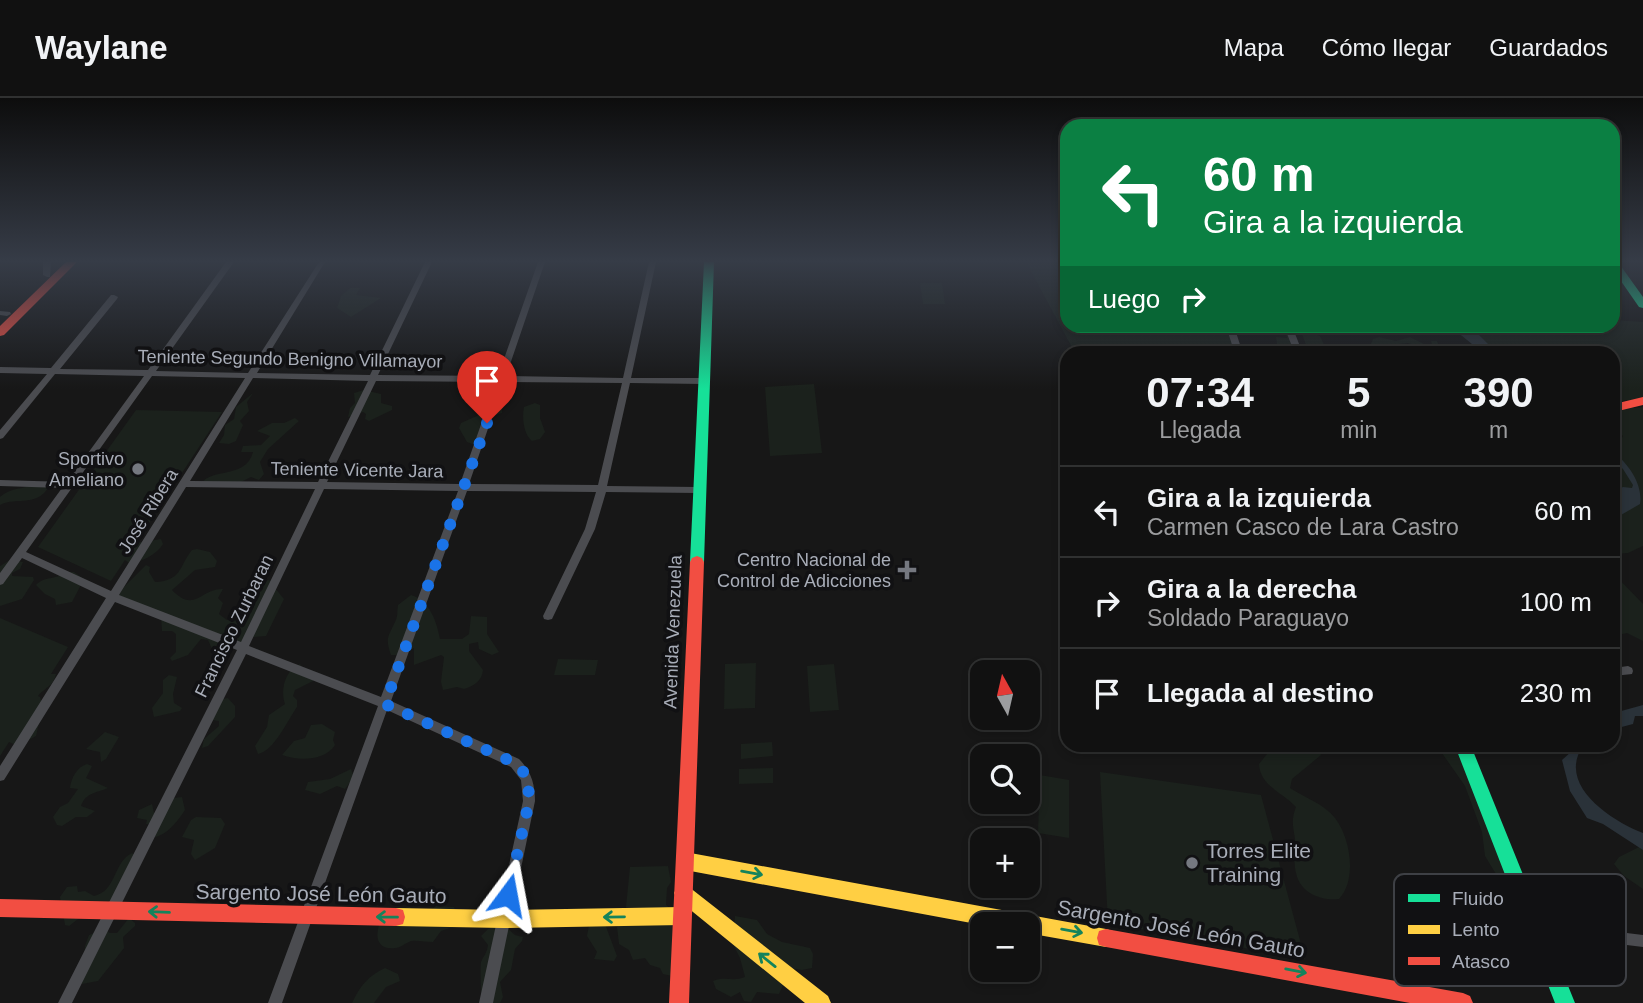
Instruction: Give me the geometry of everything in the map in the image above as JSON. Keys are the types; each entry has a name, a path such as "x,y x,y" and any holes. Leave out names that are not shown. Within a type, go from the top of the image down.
{"street":[{"path":"0,332 29,304"},
{"path":"0,436 108,304"},
{"path":"0,581 200,304"},
{"name":"José Ribera","path":"0,776 295,304"},
{"name":"Francisco Zurbaran","path":"65,1003 244,646 409,304"},
{"path":"275,1003 528,304"},
{"path":"548,616 590,529 602,489 643,304"},
{"name":"Avenida Venezuela","path":"679,1003 707,304"},
{"name":"Teniente Segundo Benigno Villamayor","path":"0,370 374,378 704,381"},
{"path":"1620,407 1643,401"},
{"path":"0,483 68,485"},
{"name":"Teniente Vicente Jara","path":"184,484 698,490"},
{"path":"20,553 114,597 244,646 385,704 515,763 528,777 529,802 486,1003"},
{"path":"1620,671 1628,671"},
{"path":"1465,752 1514,874"},
{"name":"Sargento José León Gauto","path":"685,861 1463,1003"},
{"path":"683,893 821,1003"},
{"name":"Sargento José León Gauto","path":"0,908 503,919 682,916"},
{"path":"1558,986 1565,1003"}],"shaded area":[{"path":"338,304 371,304 351,317 337,308"},
{"path":"1049,304 1060,304 1060,325"},
{"path":"1620,320 1643,322 1643,398 1620,402 1620,346 1475,346 1458,333 1620,333"},
{"path":"1064,333 1233,333 1236,346 1071,346"},
{"path":"1286,333 1295,333 1298,343 1284,346 1277,344 1276,337 1287,338"},
{"path":"1459,333 1477,333 1490,346 1474,346"},
{"path":"1302,334 1320,336 1325,346 1306,346"},
{"path":"1379,337 1396,341 1410,337 1428,346 1408,343 1399,346 1370,346 1373,339"},
{"path":"1431,341 1437,341 1439,346 1428,346 1432,345"},
{"path":"814,384 822,453 770,456 765,387"},
{"path":"364,390 381,394 381,403 392,406 392,410 369,421 365,419 366,414 363,412 348,417 350,408 355,403 354,393"},
{"path":"253,393 247,402 249,411 240,421 243,425 236,441 229,444 219,443 224,435 225,425 234,419 236,407"},
{"path":"535,403 540,405 540,418 545,432 540,439 532,441 525,430 523,411 524,407"},
{"path":"1620,403 1634,408 1643,407 1643,546 1620,554 1620,440 1623,436 1620,433"},
{"path":"502,407 502,413 486,418 475,445 467,442 459,428 461,423"},
{"path":"136,410 222,412 136,543 161,539 163,544 153,555 144,559 129,563 125,560 111,581 38,547"},
{"path":"295,418 299,421 268,449 260,462 264,474 259,480 251,477 235,485 201,485 211,476 235,470 249,461 253,452 241,452 243,446 261,445 270,436 257,431 272,423 284,423"},
{"path":"1620,458 1634,476 1640,504 1620,516 1620,489 1632,488 1633,485 1620,466"},
{"path":"45,481 51,482 41,496 0,505 0,497 5,493"},
{"path":"192,550 210,552 217,561 215,567 195,570 172,590 180,597 192,600 223,589 218,598 223,603 219,614 227,620 239,613 268,580 273,581 284,599 266,636 253,637 233,646 231,652 212,649 208,640 201,639 188,655 172,661 170,658 176,652 176,634 162,631 161,616 115,602 123,588 146,565 150,567 149,572 155,582 164,581 175,576"},
{"path":"10,560 23,562 12,576 33,577 34,580 22,599 0,606 0,566"},
{"path":"67,572 74,572 84,579 72,602 56,605 55,599 36,585"},
{"path":"1620,580 1643,604 1643,641 1627,633 1620,635"},
{"path":"411,595 428,607 435,619 440,639 462,639 469,634 471,616 487,617 487,634 499,652 492,655 479,649 478,642 469,644 469,651 483,670 474,685 464,689 457,687 443,690 441,682 444,657 441,655 414,665 414,648 400,655 391,655 388,638 397,618 398,605"},
{"path":"0,618 68,647 51,674 56,674 53,681 38,696 43,706 36,736 18,746 9,742 0,756"},
{"path":"558,659 598,660 595,675 554,675"},
{"path":"756,663 755,708 724,709 725,664"},
{"path":"300,664 304,670 314,671 313,681 295,690 293,696 297,700 297,707 275,741 258,754 255,746 267,727 269,715 285,704 284,687 287,676"},
{"path":"834,664 839,710 810,712 807,666"},
{"path":"169,675 177,677 174,703 182,708 180,711 154,717 152,708 163,693 163,680"},
{"path":"228,698 235,706 235,717 208,746 202,748 204,739 219,726 219,721 212,720 221,699"},
{"path":"1643,705 1643,716 1635,716 1633,724 1620,727 1620,711"},
{"path":"322,724 335,732 335,745 331,750 311,758 282,755 294,741 305,738 311,725"},
{"path":"105,732 119,737 106,759 101,762 100,752 86,749"},
{"path":"772,742 773,756 741,759 741,744"},
{"path":"1269,752 1320,752 1321,755 1292,779 1290,788 1325,808 1341,827 1348,848 1350,871 1345,891 1339,899 1325,899 1312,894 1298,880 1293,823 1296,807 1267,783 1260,772 1259,764"},
{"path":"1441,752 1466,752 1519,874 1496,874 1485,856 1482,832 1465,786"},
{"path":"1571,752 1580,752 1577,760 1577,774 1582,788 1603,810 1643,833 1643,850 1603,824 1587,818 1570,791 1562,760"},
{"path":"87,764 92,766 86,778 108,788 83,801 81,806 95,811 87,817 76,817 62,826 57,825 53,817 78,789 70,788 72,780 77,770"},
{"path":"773,768 773,783 739,784 739,769"},
{"path":"351,769 354,777 345,789 337,786 320,794 305,790 308,782 330,779"},
{"name":"Torres Elite Training","path":"1100,772 1261,795 1305,959 1108,923"},
{"path":"1040,775 1069,780 1069,838 1040,833"},
{"path":"182,797 185,810 163,834 154,837 150,824 146,824 147,820 137,818 139,810 152,804 154,813 160,813 174,798"},
{"path":"196,817 221,818 225,824 215,848 195,860 191,854 194,840 182,837 191,820"},
{"path":"1643,845 1643,889 1626,877 1626,874 1622,874 1614,864 1619,857"},
{"path":"132,853 139,858 123,899 82,916 69,926 65,925 60,897 67,887 77,886 78,892 85,891 94,896 101,893 111,883 121,863"},
{"path":"668,866 671,882 667,888 666,905 678,915 672,976 663,974 660,968 650,965 645,958 633,960 629,950 619,944 617,927 646,908 626,907 630,867"},
{"path":"436,906 454,907 458,917 456,926 441,931 433,942 411,941 389,948 378,941 380,922 400,909 410,907 413,911 430,911"},
{"path":"735,916 757,920 767,934 782,942 810,948 813,954 812,968 791,968 779,994 757,992 751,1002 744,1001 740,992 731,997 716,989 713,981 745,977 733,944"},
{"path":"129,918 135,926 123,937 124,948 98,981 82,984 85,946 89,935 104,929 117,933"},
{"path":"502,924 515,935 523,937 522,941 515,949 511,970 500,982 503,997 500,1003 482,1003 481,962 488,945 481,936 488,929"},
{"path":"605,924 617,956 614,961 594,959 597,952 587,936 589,925"},
{"path":"385,968 398,974 400,981 386,987 374,1003 352,1003 365,982"}],"traffic: fast":[{"path":"697,562 707,304"},
{"path":"1465,752 1514,874"},
{"path":"1558,986 1565,1003"}],"traffic: slow":[{"path":"685,861 1106,938"},
{"path":"683,893 821,1003"},
{"path":"396,917 503,919 682,916"}],"traffic: jam":[{"path":"0,332 29,304"},
{"path":"1620,407 1643,401"},
{"path":"679,1003 697,562"},
{"path":"0,908 396,917"},
{"path":"1106,938 1463,1003"}],"place":[{"name":"Sportivo Ameliano","path":"138,469"},
{"name":"Centro Nacional de Control de Adicciones","path":"907,570"},
{"name":"Torres Elite Training","path":"1192,863"}],"route":[{"path":"487,423 385,704 515,763 528,777 529,802 508,895"}]}
